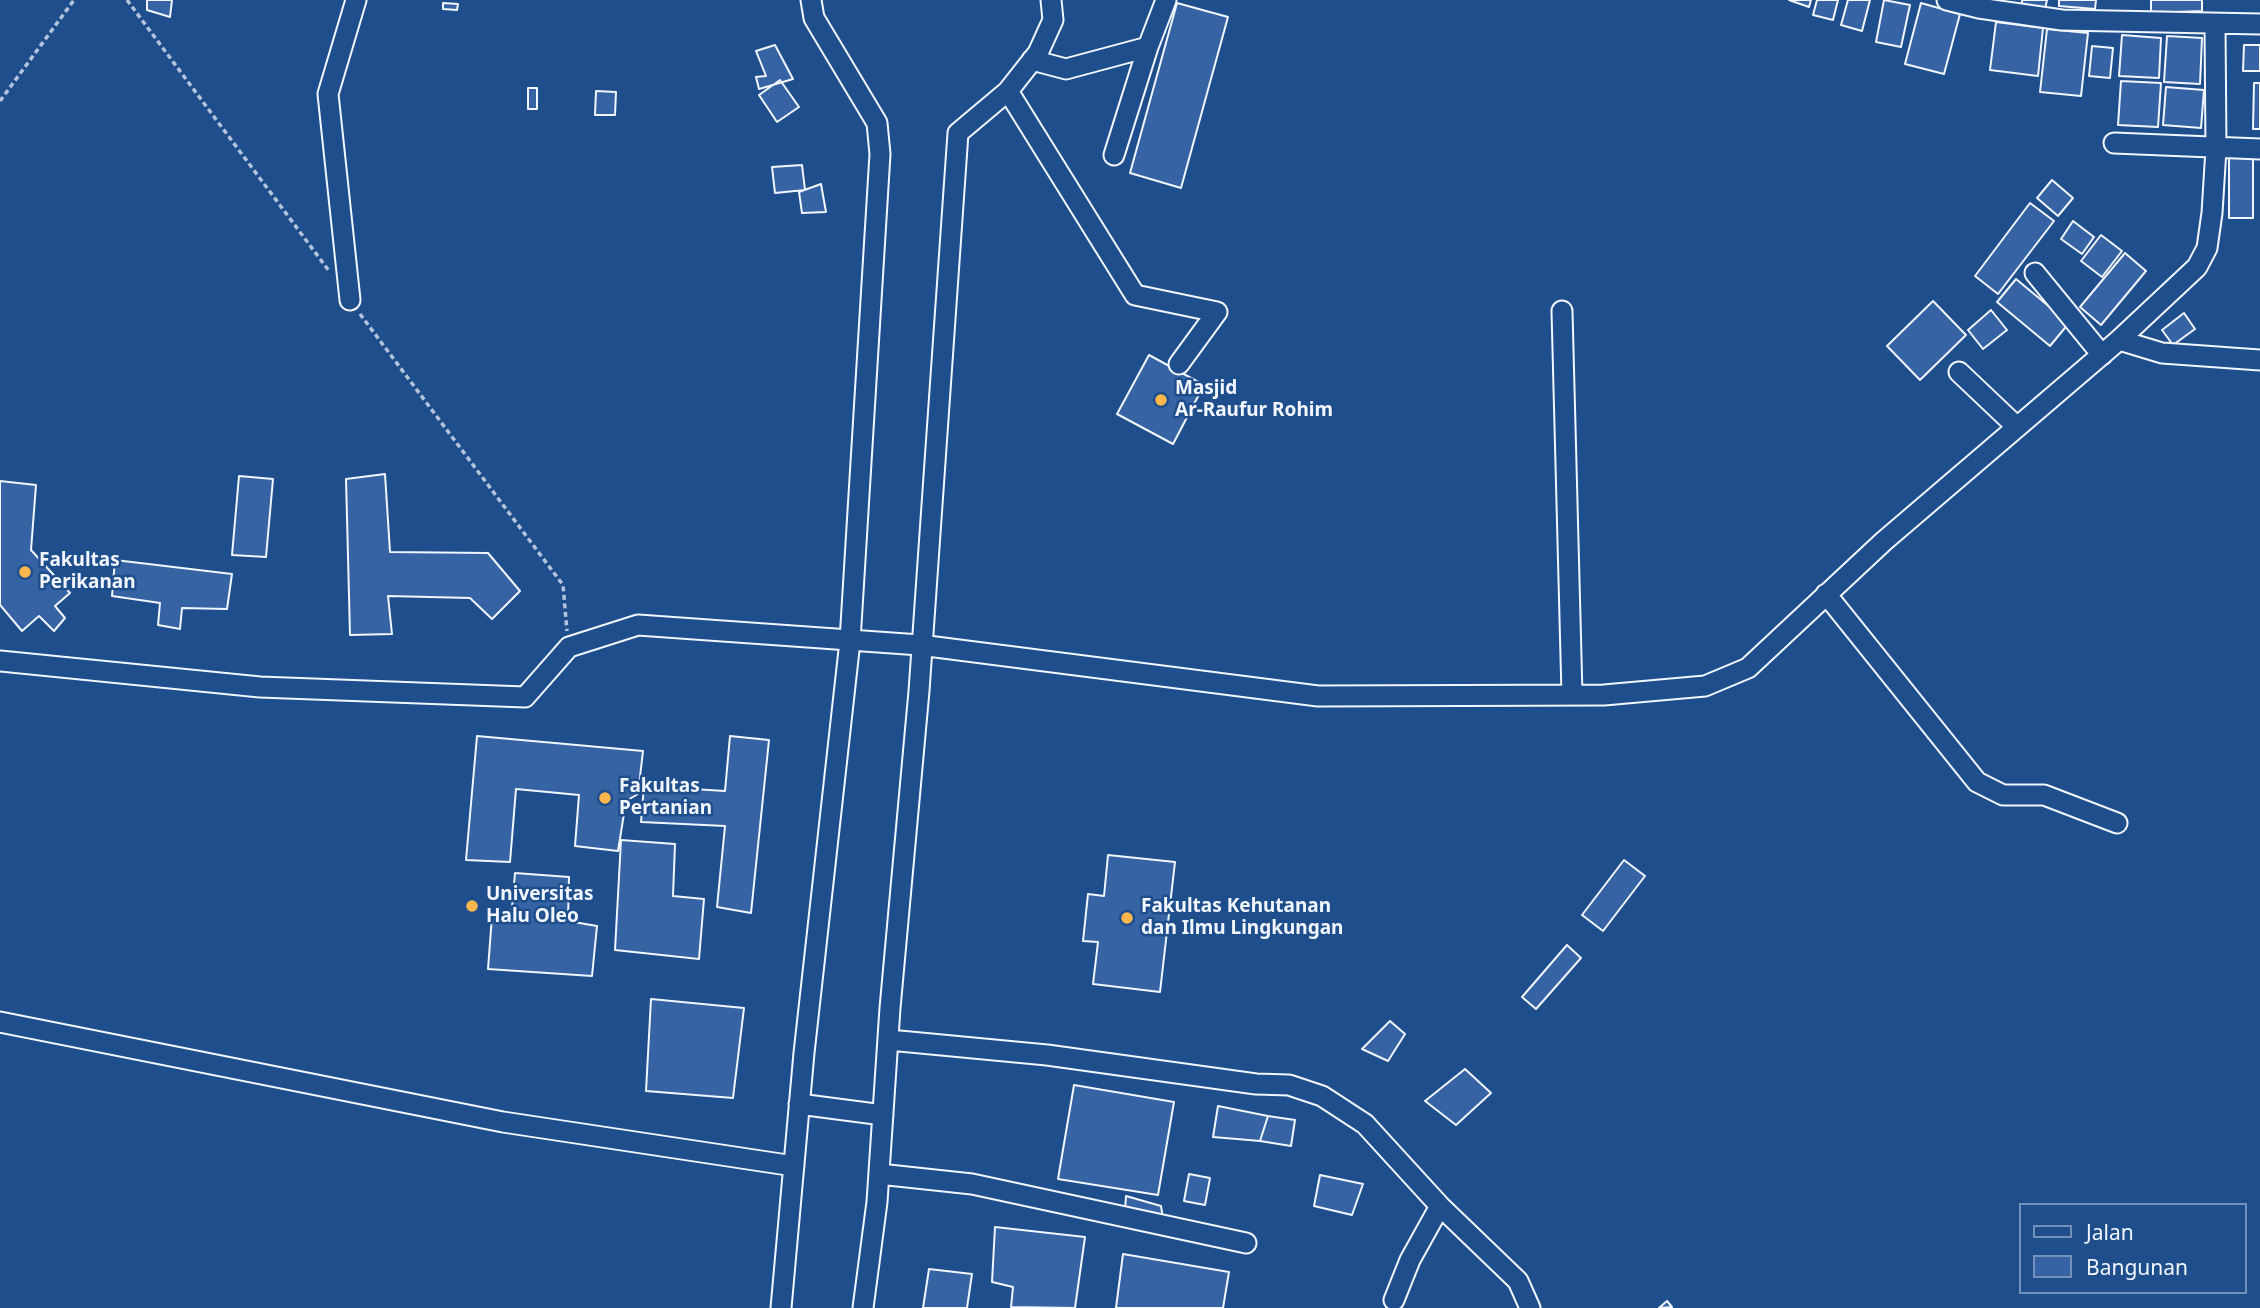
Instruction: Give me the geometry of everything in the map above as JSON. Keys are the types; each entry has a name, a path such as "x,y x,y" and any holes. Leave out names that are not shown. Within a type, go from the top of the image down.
{"street":[{"path":"350,300 328,94 356,0"},
{"path":"781,1308 799,1104 850,640 880,154 877,124 814,18 811,0"},
{"path":"863,1308 879,1174 958,133 1008,91 1032,60 1053,20 1051,0"},
{"path":"1114,155 1148,47 1166,0"},
{"path":"1947,0 2062,20 2260,23"},
{"path":"0,661 260,687 524,697 569,647 638,625 920,645 1318,696 1572,695 1705,686 1748,668 1826,594 2185,281 2207,248 2213,213 2216,149 2215,24"},
{"path":"1032,60 1066,69 1148,47"},
{"path":"1008,91 1135,295 1217,312 1179,364"},
{"path":"2113,143 2260,149"},
{"path":"2035,273 2102,355"},
{"path":"1562,311 1572,695"},
{"path":"2119,340 2162,353 2260,360"},
{"path":"1959,372 2017,427"},
{"path":"1826,594 1977,782 2003,795 2044,795 2116,823"},
{"path":"0,1022 503,1122 794,1166"},
{"path":"889,1040 1047,1055 1256,1084 1289,1085 1322,1096 1365,1124 1440,1206 1543,1308"},
{"path":"799,1104 883,1115"},
{"path":"879,1174 972,1184 1246,1243"},
{"path":"1394,1300 1410,1259 1440,1206"},
{"path":"1518,1281 1530,1308"}],"path":[{"path":"0,101 74,0"},
{"path":"127,0 563,585 569,647"}],"building":[{"path":"147,0 172,0 170,17 147,10"},
{"path":"1789,0 1811,0 1809,7"},
{"path":"1817,0 1838,0 1833,20 1813,15"},
{"path":"1848,0 1870,0 1862,31 1841,25"},
{"path":"1884,0 1910,5 1901,47 1876,42"},
{"path":"2022,0 2047,0 2045,9 2022,5"},
{"path":"2059,0 2096,0 2095,9 2059,6"},
{"path":"2151,0 2202,0 2202,11 2151,13"},
{"path":"443,3 458,4 457,10 443,9"},
{"path":"1177,3 1228,17 1181,188 1130,173"},
{"path":"1921,3 1960,14 1944,74 1905,64"},
{"path":"1996,22 2043,28 2038,76 1990,70"},
{"path":"2047,29 2088,33 2081,96 2040,92"},
{"path":"2122,35 2161,38 2159,78 2119,76"},
{"path":"2167,36 2202,38 2200,84 2164,82"},
{"path":"775,45 793,79 759,89 756,77 766,76 756,51"},
{"path":"2244,45 2260,45 2260,71 2243,71"},
{"path":"2092,46 2113,48 2110,78 2089,76"},
{"path":"780,80 799,107 777,122 759,95"},
{"path":"2121,81 2161,83 2158,127 2118,125"},
{"path":"2254,83 2260,83 2260,129 2253,129"},
{"path":"2166,87 2204,90 2201,128 2163,125"},
{"path":"528,88 537,88 537,109 528,109"},
{"path":"596,91 616,92 615,115 595,115"},
{"path":"2229,158 2253,158 2253,218 2229,218"},
{"path":"802,165 805,190 775,193 772,167"},
{"path":"2052,180 2073,198 2058,216 2037,198"},
{"path":"821,184 826,212 802,213 799,192"},
{"path":"2030,203 2054,221 1998,294 1975,276"},
{"path":"2073,221 2094,237 2082,254 2061,239"},
{"path":"2101,235 2122,251 2102,277 2081,261"},
{"path":"2125,253 2146,271 2101,325 2080,307"},
{"path":"2016,279 2069,323 2050,346 1997,302"},
{"path":"1933,301 1966,335 1920,380 1887,346"},
{"path":"1991,310 2007,330 1983,349 1968,330"},
{"path":"2184,313 2195,329 2173,345 2162,330"},
{"name":"Masjid Ar-Raufur Rohim","path":"1149,355 1204,385 1173,444 1117,414"},
{"path":"385,474 390,552 488,553 520,591 492,619 470,598 388,596 392,634 350,635 346,479"},
{"path":"239,476 273,479 266,557 232,555"},
{"name":"Fakultas Perikanan","path":"0,481 36,485 31,550 70,593 55,606 65,618 54,631 39,616 22,631 0,605"},
{"path":"115,560 232,574 227,609 182,608 180,629 158,625 160,603 112,596"},
{"name":"Fakultas Pertanian","path":"477,736 643,751 638,794 626,801 618,851 575,846 579,795 516,789 510,862 466,860"},
{"path":"730,736 769,740 751,913 717,907 725,826 641,822 644,786 725,791"},
{"path":"621,840 675,844 673,896 704,899 699,959 615,950"},
{"name":"Fakultas Kehutanan dan Ilmu Lingkungan","path":"1108,855 1175,862 1160,992 1093,984 1098,942 1083,941 1088,894 1104,896"},
{"path":"1624,860 1645,876 1603,931 1582,915"},
{"path":"515,873 569,877 568,921 597,926 592,976 488,969 492,916 511,919"},
{"path":"1567,945 1581,958 1536,1009 1522,997"},
{"path":"651,999 744,1008 733,1098 646,1091"},
{"path":"1390,1021 1405,1034 1388,1061 1362,1049"},
{"path":"1465,1069 1491,1093 1456,1125 1425,1101"},
{"path":"1074,1085 1174,1102 1158,1195 1058,1179"},
{"path":"1218,1106 1268,1116 1260,1141 1213,1137"},
{"path":"1268,1116 1295,1120 1291,1146 1260,1141"},
{"path":"1189,1174 1210,1178 1205,1205 1184,1201"},
{"path":"1320,1175 1363,1184 1352,1215 1314,1206"},
{"path":"1126,1196 1161,1206 1163,1219 1125,1211"},
{"path":"995,1227 1085,1237 1075,1308 1011,1307 1013,1287 992,1282"},
{"path":"1123,1254 1229,1272 1223,1308 1116,1308"},
{"path":"929,1269 972,1274 967,1308 923,1308"},
{"path":"1667,1301 1672,1307 1659,1308"}],"place":[{"name":"Masjid Ar-Raufur Rohim","path":"1161,400"},
{"name":"Fakultas Perikanan","path":"25,572"},
{"name":"Fakultas Pertanian","path":"605,798"},
{"name":"Universitas Halu Oleo","path":"472,906"},
{"name":"Fakultas Kehutanan dan Ilmu Lingkungan","path":"1127,918"}]}
